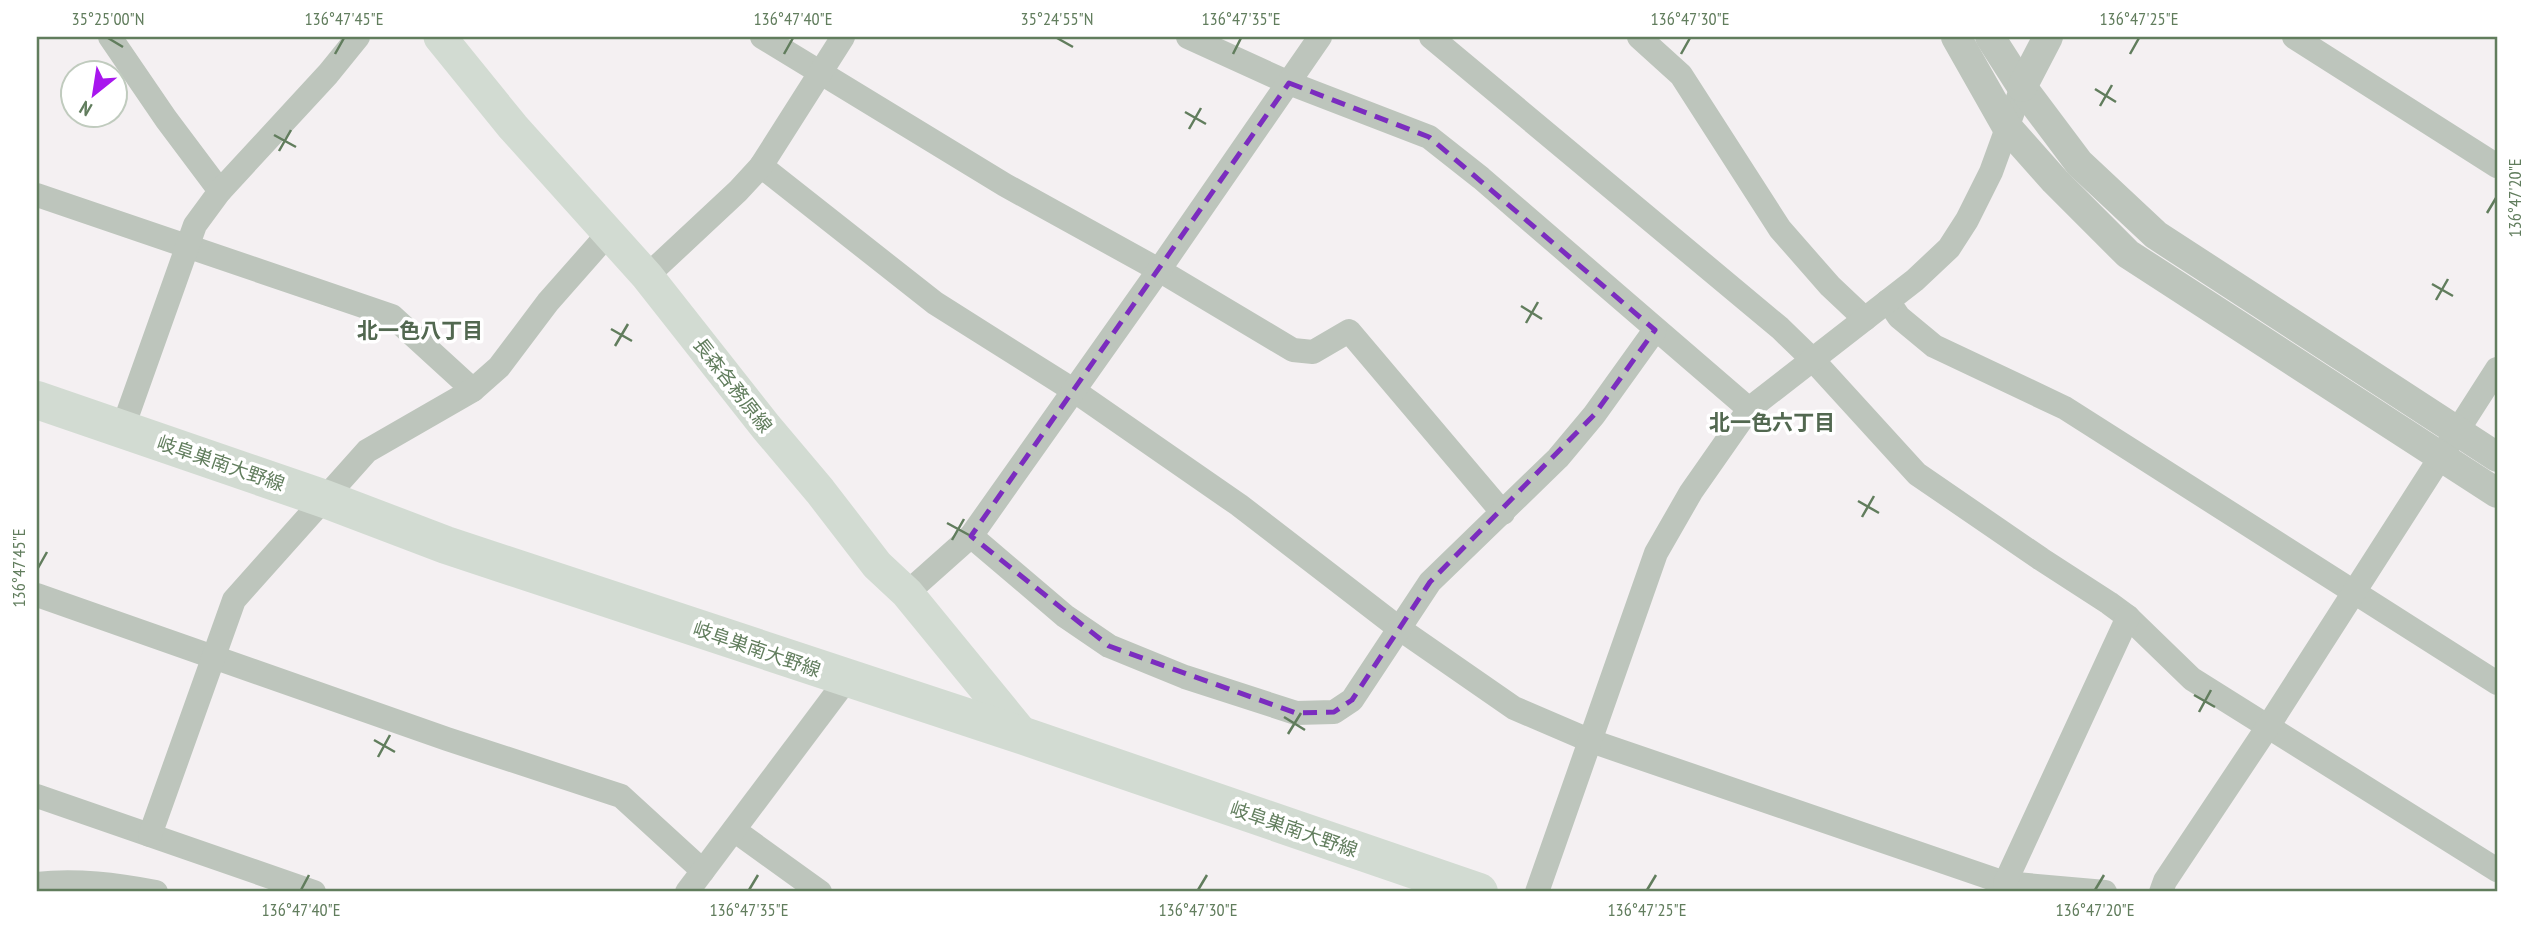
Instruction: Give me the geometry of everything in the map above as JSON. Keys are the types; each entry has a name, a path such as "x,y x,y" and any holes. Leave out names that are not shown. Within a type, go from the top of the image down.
{"main road":[{"name":"長森各務原線","path":"440,37 513,127 647,276 877,565 907,593 1024,737"},
{"name":"岐阜巣南大野線","path":"37,400 325,499 446,544 1479,892"}],"street":[{"path":"110,37 220,191"},
{"path":"122,430 195,225 220,191 328,74 358,37"},
{"path":"762,37 1005,185 1159,270 1293,350 1313,352 1349,331 1503,513"},
{"path":"647,276 761,166 843,37"},
{"path":"1188,37 1289,83 1429,137 1481,178 1749,410"},
{"path":"907,593 971,536 1320,37"},
{"path":"1431,37 1780,328 1813,360 1917,474 2128,617 2192,679 2497,870"},
{"path":"1639,37 1681,75 1780,229 1830,286 1865,319"},
{"path":"1955,37 2007,127 2055,181 2128,254 2497,494"},
{"path":"1990,37 2022,88 2079,163 2156,235 2497,457"},
{"path":"1537,892 1656,553 1690,492 1749,410 1888,301 1948,248 1967,220 1991,172 2022,88 2048,37"},
{"path":"2294,37 2497,166"},
{"path":"761,166 934,303 1073,390 1239,506 1400,629 1514,708 1591,741 2005,883 2105,892"},
{"path":"37,195 393,316 472,390"},
{"path":"150,835 234,600 367,452 472,390 499,367 548,302 608,234"},
{"path":"1888,301 1899,317 1934,346 2065,408 2497,683"},
{"path":"971,536 1065,616 1109,646 1185,677 1296,713 1334,712 1352,700 1430,582 1558,458 1594,415 1655,330"},
{"path":"2161,892 2165,881 2267,728 2497,369"},
{"path":"37,595 447,739 621,796 703,871"},
{"path":"2005,883 2128,617"},
{"path":"687,892 847,679"},
{"path":"37,796 314,892"},
{"path":"734,830 820,892"},
{"path":"37,884 73,882 156,892"}],"highlighted area":[{"path":"1289,83 1429,137 1655,330 1594,415 1430,582 1352,700 1334,712 1296,713 1109,646 971,536"}],"district":[{"name":"北一色八丁目","path":"420,330"},
{"name":"北一色六丁目","path":"1772,422"}]}
